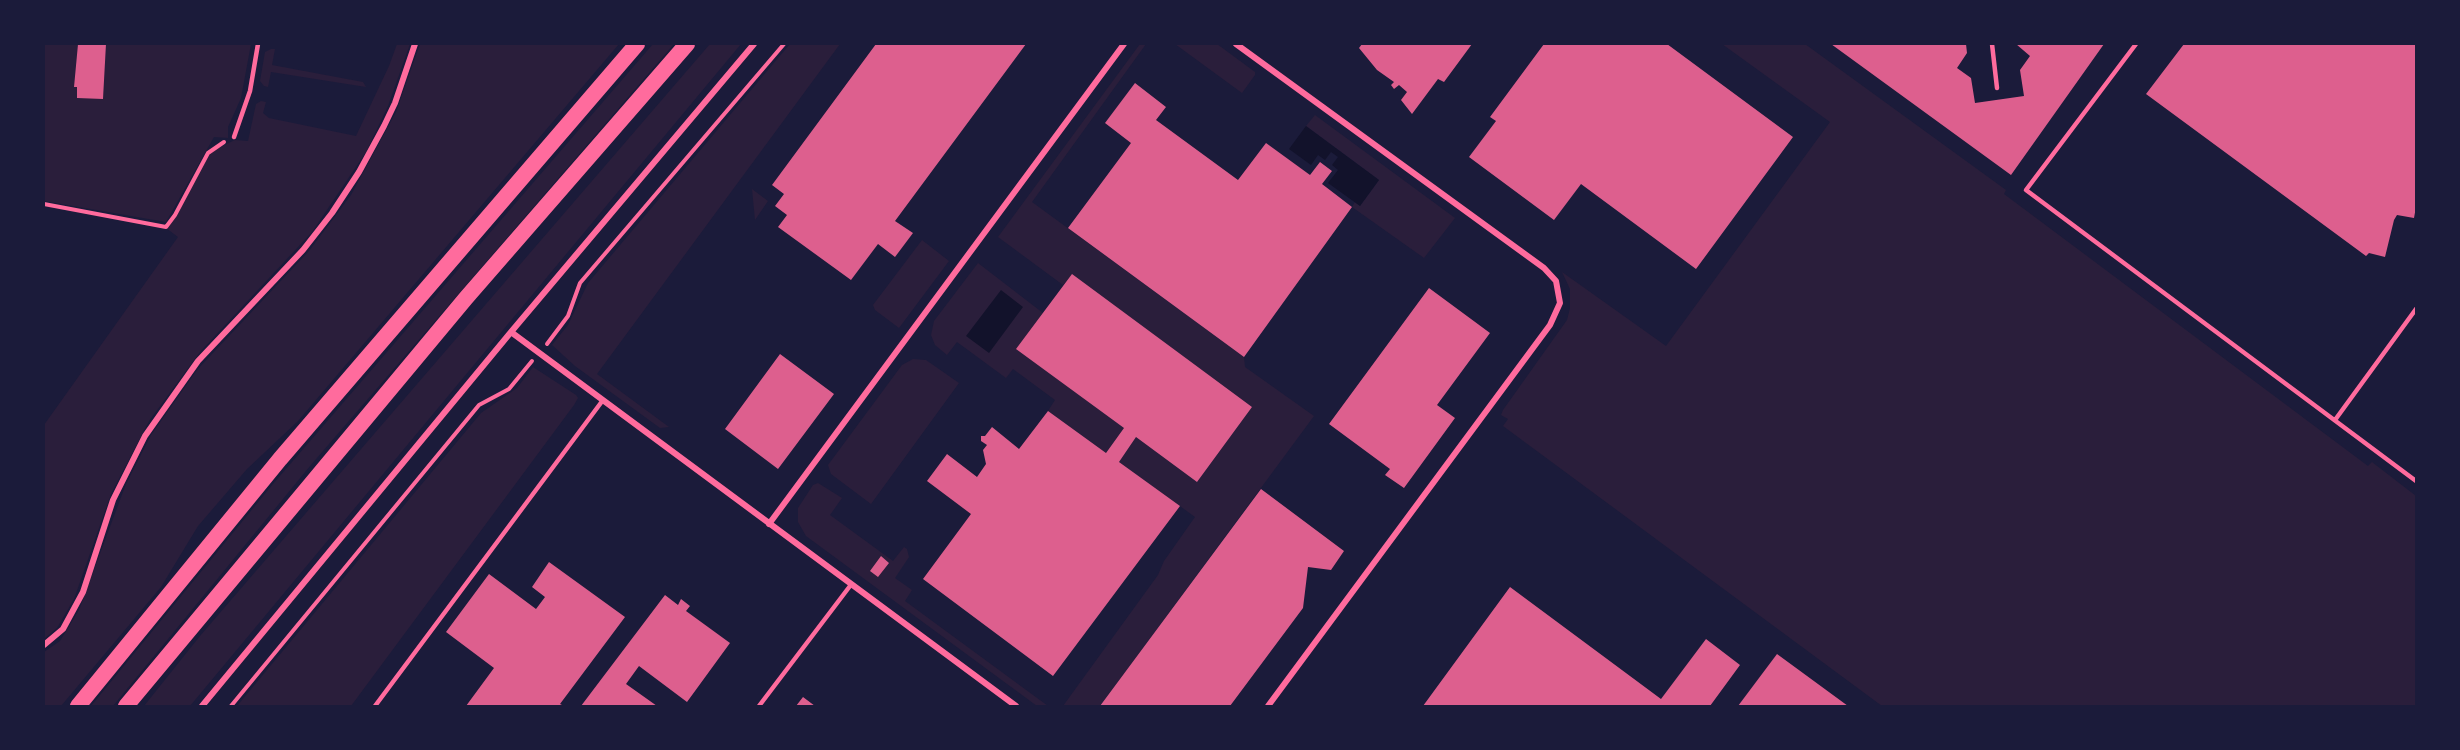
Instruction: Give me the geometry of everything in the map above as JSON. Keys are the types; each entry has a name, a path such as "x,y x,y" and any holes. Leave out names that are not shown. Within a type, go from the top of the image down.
{"highway":[{"path":"78,706 280,459 637,44"},
{"path":"126,706 466,298 687,44"}],"street":[{"path":"44,645 63,628 80,599 113,500 145,436 198,362 303,250 338,205 364,164 395,103 415,44"},
{"path":"202,706 511,332 754,44"},
{"path":"769,524 1125,44"},
{"path":"1236,44 1544,268 1556,281 1560,303 1550,325 1268,706"},
{"path":"511,332 850,586 1016,706"}],"lane":[{"path":"234,136 250,91 258,44"},
{"path":"1992,44 1997,88"},
{"path":"2136,44 2026,190 2416,481"},
{"path":"2335,420 2416,309"},
{"path":"375,706 603,400"},
{"path":"759,706 850,586"}],"path":[{"path":"231,706 479,405 509,389 568,316 580,283 784,44"},
{"path":"44,204 166,227 175,215 208,153 217,145 232,140 234,136"}],"shaded area":[{"path":"44,44 78,44 74,86 103,98 106,44 251,44 241,98 228,127 228,138 214,137 166,222 44,201"},
{"path":"397,44 410,44 388,106 366,152 312,232 200,352 149,421 111,494 74,599 57,628 44,639 44,425 178,237 166,228 177,214 210,152 235,140 248,141 256,104 261,101 266,102 263,113 269,118 356,136"},
{"path":"420,44 619,44 298,421 247,469 198,526 161,587 61,706 44,706 44,652 60,641 79,610 126,484 151,435 197,370 309,251 351,195 396,112"},
{"path":"653,44 674,44 310,466 113,706 91,706 273,484"},
{"path":"710,44 741,44 190,706 144,706 200,636"},
{"path":"790,44 840,44 597,374 669,427 660,428 575,366 552,345 568,325 588,283"},
{"path":"1140,44 1146,44 1032,202 1244,357 1245,367 1314,416 1100,706 1063,706 1158,575 1164,561 1195,517 1119,462 1136,437 1197,482 1252,407 1072,275 1063,285 998,237"},
{"path":"1175,44 1217,44 1255,72 1255,75 1242,93"},
{"path":"1722,44 1805,44 2006,190 2004,194 2368,466 2372,462 2416,496 2416,706 1882,706 1503,426 1508,419 1501,415 1503,410 1567,320 1570,308 1570,289 1562,272 1666,346 1830,122"},
{"path":"275,49 272,65 363,82 366,87 271,72 268,87 264,86 260,81 265,52"},
{"path":"1315,115 1455,218 1424,258 1352,207 1355,202 1360,206 1379,180 1306,126"},
{"path":"1306,126 1379,180 1360,206 1328,183 1338,170 1332,165 1338,157 1331,152 1325,160 1318,155 1311,165 1289,149"},
{"path":"752,189 768,201 755,220"},
{"path":"922,240 949,261 899,328 875,310 873,305"},
{"path":"978,263 1043,313 1017,349 1124,428 1106,453 1048,411 1055,400 1013,369 1006,378 957,342 947,355 935,345 931,335 934,321"},
{"path":"1001,290 1023,307 989,353 966,336"},
{"path":"913,359 926,360 959,383 871,504 831,474 828,465 902,365"},
{"path":"533,367 578,398 351,706 237,706 481,413 517,388"},
{"path":"818,483 842,498 830,515 893,561 904,547 907,549 909,557 895,578 912,590 905,601 1048,706 1037,706 806,536 798,522 798,508 813,485"}],"building":[{"path":"78,44 106,44 103,99 77,98 77,87 74,87"},
{"path":"876,44 1026,44 895,221 913,233 895,257 878,244 851,280 778,227 787,215 775,206 784,194 772,185"},
{"path":"1362,44 1472,44 1444,82 1438,79 1412,114 1401,100 1407,92 1399,85 1394,89 1391,85 1394,82 1377,70 1359,48"},
{"path":"1544,44 1667,44 1793,137 1696,269 1581,184 1554,220 1469,157 1496,121 1490,117"},
{"path":"1831,44 1966,44 1967,53 1957,68 1971,78 1975,103 2024,96 2020,70 2030,56 2016,44 2104,44 2011,175"},
{"path":"2184,44 2416,44 2416,207 2414,218 2397,215 2385,257 2369,253 2366,256 2146,94"},
{"path":"1135,83 1166,107 1156,120 1238,180 1266,143 1310,175 1320,162 1332,171 1322,184 1352,207 1244,357 1068,228 1131,143 1105,123"},
{"path":"1072,274 1252,407 1197,482 1136,437 1119,462 1180,506 1053,676 923,579 971,514 927,481 947,454 977,477 986,464 983,450 987,445 981,441 981,436 985,436 992,427 1019,449 1048,411 1106,453 1124,428 1016,349"},
{"path":"1429,288 1490,333 1437,405 1455,418 1404,488 1385,475 1390,469 1329,424"},
{"path":"780,354 834,394 778,469 725,429"},
{"path":"1261,489 1344,551 1331,570 1308,567 1303,608 1230,706 1100,706"},
{"path":"881,556 889,563 878,577 870,571"},
{"path":"549,562 625,617 560,704 564,706 466,706 494,668 446,632 489,574 536,609 545,597 532,587"},
{"path":"1510,587 1661,699 1706,639 1740,665 1710,706 1423,706"},
{"path":"665,595 678,605 681,599 690,606 686,611 730,643 687,702 639,666 626,684 657,706 581,706"},
{"path":"1777,654 1848,706 1738,706"},
{"path":"803,697 815,706 796,706"}]}
